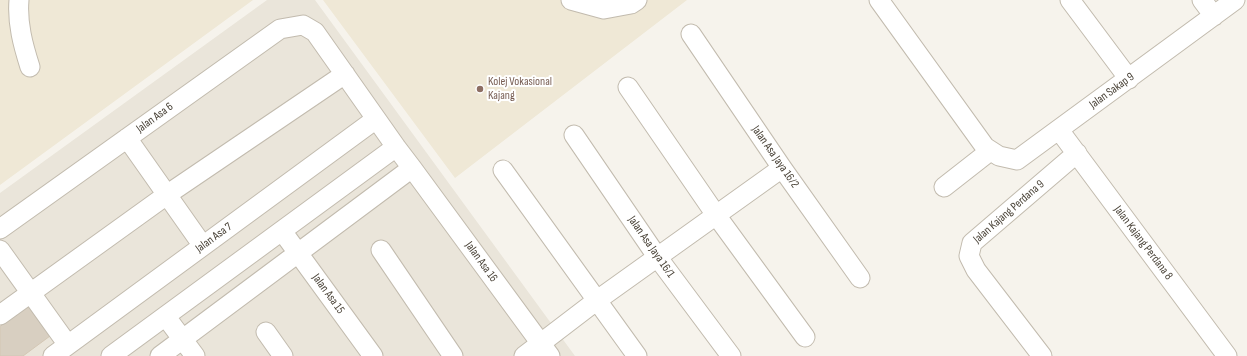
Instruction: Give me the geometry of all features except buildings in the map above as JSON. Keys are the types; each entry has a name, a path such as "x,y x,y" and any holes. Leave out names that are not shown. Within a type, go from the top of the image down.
{"street":[{"path":"19,0 18,11 22,43 30,67"},
{"path":"571,0 604,9 631,4 637,0"},
{"path":"879,0 988,149 944,187"},
{"path":"1070,0 1129,79"},
{"path":"1202,0 1214,16"},
{"name":"Jalan Sakap 9","path":"988,149 999,156 1017,160 1235,0"},
{"name":"Jalan Asa 6","path":"0,228 280,29 303,25 315,32"},
{"name":"Jalan Asa 16","path":"315,32 376,120 545,349"},
{"name":"Jalan Asa Jaya 16/2","path":"691,34 782,168 860,278"},
{"path":"0,315 168,194 345,74"},
{"path":"628,88 716,215 805,337"},
{"name":"Jalan Asa 7","path":"52,356 376,120"},
{"name":"Jalan Kajang Perdana 8","path":"1059,130 1227,356"},
{"name":"Jalan Asa Jaya 16/1","path":"574,134 658,258 731,356"},
{"path":"127,138 168,194 203,246"},
{"path":"111,356 396,147"},
{"name":"Jalan Kajang Perdana 9","path":"1042,356 976,270 969,256 972,243 1077,153"},
{"path":"160,356 412,168"},
{"path":"524,356 545,349 596,301 782,168"},
{"path":"503,170 636,356"},
{"name":"Jalan Asa 15","path":"282,231 373,356"},
{"path":"0,250 68,345"},
{"path":"381,250 453,356"},
{"path":"166,317 195,356"},
{"path":"266,332 283,356"}],"shaded area":[{"path":"0,0 253,0 0,185"},
{"path":"267,0 315,0 575,356 0,356 0,193"},
{"name":"Kolej Vokasional Kajang","path":"323,0 687,0 455,178"}],"place":[{"name":"Kolej Vokasional Kajang","path":"480,89"}]}
